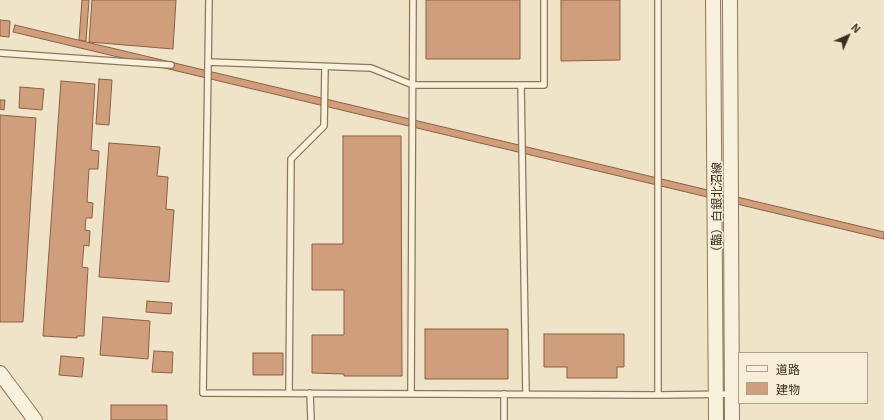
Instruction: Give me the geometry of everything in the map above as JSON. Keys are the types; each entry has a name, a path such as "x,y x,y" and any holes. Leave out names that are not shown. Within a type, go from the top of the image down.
{"street":[{"name":"（臨）白銀北沼線","path":"713,0 716,420"},
{"name":"（臨）白銀北沼線","path":"730,0 735,394 732,420"},
{"path":"0,373 35,420"}],"lane":[{"path":"209,0 203,393 735,394"},
{"path":"411,394 413,0"},
{"path":"208,62 371,68 413,84 544,85 544,0"},
{"path":"658,0 658,395"},
{"path":"0,53 171,65"},
{"path":"289,393 291,159 324,126 325,67"},
{"path":"521,85 526,394"},
{"path":"310,394 311,420"},
{"path":"504,394 504,420"}],"building":[{"path":"82,0 89,0 86,41 79,40"},
{"path":"92,0 176,0 173,49 89,42"},
{"path":"426,0 520,0 520,59 426,59"},
{"path":"561,0 620,0 620,60 561,61"},
{"path":"0,20 10,21 9,37 0,36"},
{"path":"15,25 884,232 884,239 13,32"},
{"path":"99,79 112,80 109,125 96,124"},
{"path":"61,81 95,84 91,150 99,151 98,169 89,169 87,202 93,203 92,218 86,218 85,230 90,231 89,246 84,245 82,267 88,268 84,336 77,336 77,338 43,336"},
{"path":"20,87 44,89 42,110 19,108"},
{"path":"0,100 5,100 4,110 0,109"},
{"path":"0,115 36,118 23,322 0,322"},
{"path":"343,136 401,136 402,376 344,376 344,374 312,373 312,335 344,335 344,290 312,290 312,244 343,244"},
{"path":"109,143 160,147 157,176 168,177 166,209 174,210 169,282 99,277"},
{"path":"147,301 172,303 171,314 146,312"},
{"path":"103,317 150,321 148,359 100,355"},
{"path":"425,329 508,329 508,379 425,379"},
{"path":"544,334 624,334 624,367 617,367 617,378 567,378 567,367 544,367"},
{"path":"154,351 173,352 172,373 152,372"},
{"path":"253,353 283,353 283,375 253,375"},
{"path":"61,356 84,358 82,377 59,375"},
{"path":"111,405 167,405 167,420 111,420"}]}
